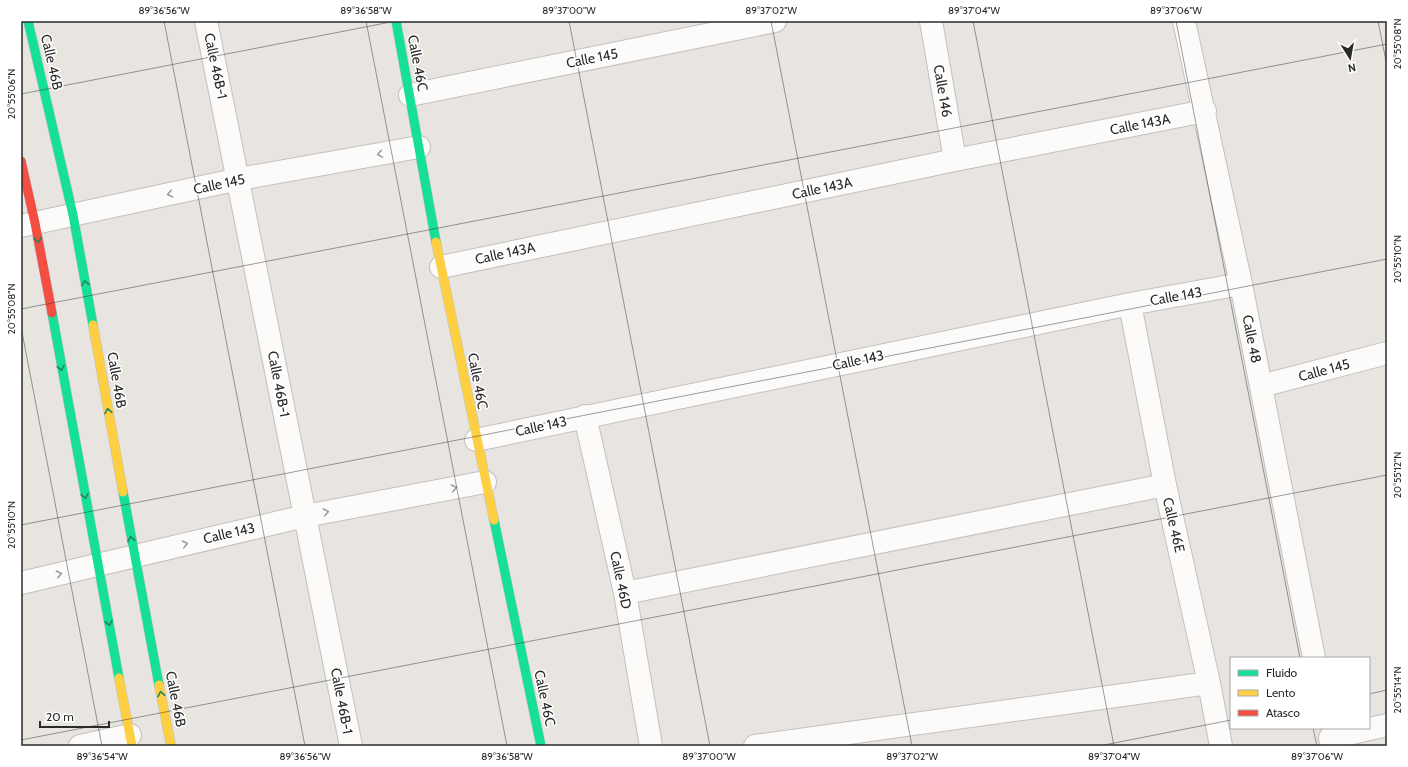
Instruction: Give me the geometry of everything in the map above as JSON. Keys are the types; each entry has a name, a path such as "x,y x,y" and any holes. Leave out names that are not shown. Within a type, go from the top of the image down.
{"street":[{"name":"Calle 46B","path":"28,21 73,215 134,556 172,746"},
{"name":"Calle 46B-1","path":"206,21 239,179 351,746"},
{"name":"Calle 46C","path":"396,21 441,267 541,746"},
{"name":"Calle 145","path":"410,95 774,21"},
{"name":"Calle 146","path":"931,21 955,160"},
{"name":"Calle 48","path":"1184,21 1241,284 1314,657"},
{"name":"Calle 143A","path":"441,267 955,160 1204,111"},
{"name":"Calle 145","path":"28,225 239,179 419,147"},
{"path":"21,161 28,225 98,566 131,740 80,746"},
{"name":"Calle 143","path":"476,440 585,416 1130,304 1241,284"},
{"name":"Calle 46E","path":"1130,304 1165,485 1209,683 1221,746"},
{"name":"Calle 145","path":"1261,386 1387,353"},
{"name":"Calle 46D","path":"585,416 625,593 651,746"},
{"name":"Calle 143","path":"21,583 305,516 485,482"},
{"path":"625,593 1165,485"},
{"path":"755,746 1209,683"},
{"path":"1370,729 1387,725"},
{"path":"1330,737 1368,729"}],"traffic: fast":[{"path":"28,21 73,215 93,325"},
{"path":"396,21 436,242"},
{"path":"52,313 119,678"},
{"path":"123,492 159,685"},
{"path":"494,520 541,746"}],"traffic: slow":[{"path":"436,242 494,520"},
{"path":"93,325 123,492"},
{"path":"119,678 132,746"},
{"path":"159,685 171,746"}],"traffic: jam":[{"path":"21,161 35,223 52,313"}]}
